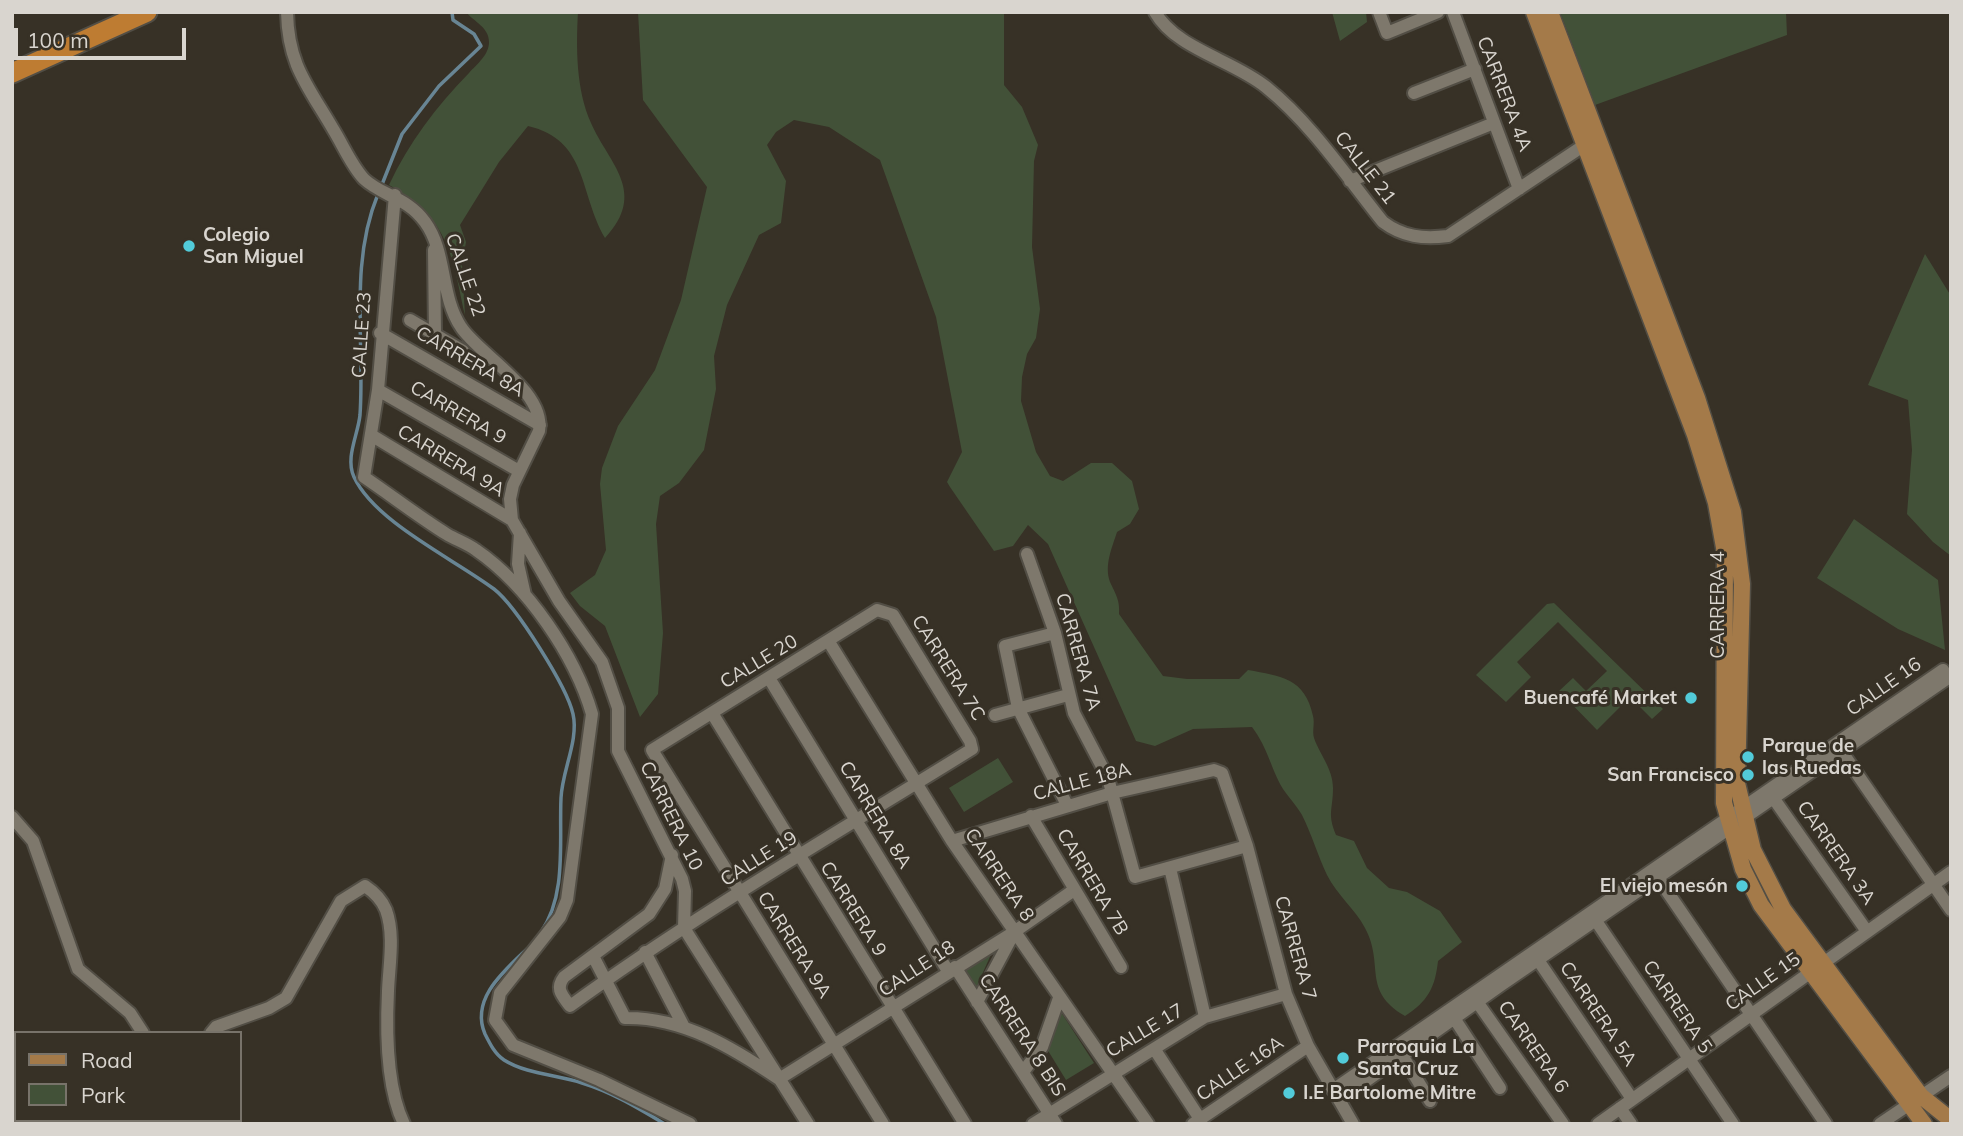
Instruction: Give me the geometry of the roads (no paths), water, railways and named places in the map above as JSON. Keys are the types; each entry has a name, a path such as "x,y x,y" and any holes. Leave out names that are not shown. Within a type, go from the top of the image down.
{"highway":[{"path":"12,73 147,12"}],"main road":[{"name":"CARRERA 4","path":"1534,12 1591,141 1709,432 1733,512 1742,584 1730,740 1723,790 1728,824 1751,887 1809,973 1915,1100 1951,1120"},
{"name":"CARRERA 4","path":"1550,12 1591,141"},
{"name":"CARRERA 4","path":"1730,740 1743,814 1753,850 1772,892 1824,963 1915,1100 1924,1124"}],"street":[{"path":"287,12 290,50 300,78 358,170 374,186 392,194"},
{"name":"CALLE 21","path":"1155,12 1175,36 1242,71 1266,87 1299,117 1382,222 1396,232 1424,238 1448,236 1591,141"},
{"path":"1379,12 1387,33 1437,12"},
{"name":"CARRERA 4A","path":"1452,12 1519,189"},
{"path":"1414,93 1475,69"},
{"path":"1350,181 1494,123"},
{"name":"CALLE 22","path":"392,194 416,211 427,224 445,271 453,309 461,327 517,381 540,425"},
{"name":"CALLE 23","path":"392,194 378,390 364,477 449,535 475,549 526,597"},
{"path":"434,242 435,334"},
{"path":"410,320 463,352"},
{"name":"CARRERA 8A","path":"380,333 540,425"},
{"name":"CARRERA 9","path":"378,390 519,471"},
{"path":"512,520 510,499 519,471 537,441 540,425"},
{"name":"CARRERA 9A","path":"371,435 512,520"},
{"name":"CARRERA 10","path":"512,520 559,601 602,662 618,708 618,751 672,855 685,891 684,928"},
{"path":"520,533 518,564 526,597 567,654 586,691 592,713 567,900 560,917 499,993 495,1020 513,1045 599,1080 690,1124"},
{"name":"CARRERA 7A","path":"1027,554 1055,633 1068,695 1112,793 1135,877 1170,867"},
{"name":"CALLE 20","path":"652,750 877,610 886,610"},
{"name":"CARRERA 7C","path":"886,610 893,615 970,741 972,749"},
{"name":"CARRERA 7B","path":"1055,633 1005,646 1018,708 1067,805"},
{"name":"CARRERA 8","path":"829,642 953,841 1148,1124"},
{"name":"CALLE 16","path":"1336,1095 1474,997 1743,814 1943,670 1948,678 1774,799 1743,814"},
{"name":"CARRERA 8A","path":"769,678 951,969"},
{"path":"995,715 1068,695"},
{"name":"CARRERA 9","path":"712,713 798,857 965,1124"},
{"name":"CALLE 19","path":"593,956 559,985 559,991 570,1006 645,952 972,749"},
{"name":"CARRERA 9A","path":"652,750 883,1124"},
{"path":"1842,752 1951,910"},
{"name":"CALLE 18A","path":"953,841 1112,793 1214,770 1222,773"},
{"name":"CARRERA 7","path":"1222,773 1247,846 1286,993 1308,1046 1353,1124"},
{"name":"CARRERA 3A","path":"1774,799 1866,929"},
{"name":"CARRERA 7B","path":"1031,816 1121,967"},
{"path":"12,817 33,841 78,969 130,1013 142,1031"},
{"name":"CALLE 16","path":"1593,916 1657,878 1728,824"},
{"path":"1205,1017 1170,867 1247,846"},
{"path":"672,855 665,889 649,914 593,956 625,1018 651,1018 684,1027 743,1055 779,1079"},
{"name":"CALLE 15","path":"1598,1124 1824,963 1866,929 1951,872"},
{"path":"1657,878 1826,1124"},
{"path":"213,1031 216,1027 269,1008 286,998 341,901 365,886 376,893 386,910 391,944 387,1005 392,1078 398,1112 404,1124"},
{"name":"CALLE 18","path":"779,1079 1014,932 1074,890"},
{"name":"CARRERA 5","path":"1593,916 1689,1059 1726,1121"},
{"path":"684,928 808,1124"},
{"path":"978,1002 1014,932"},
{"path":"645,952 684,1027"},
{"name":"CARRERA 5A","path":"1535,956 1632,1100"},
{"name":"CARRERA 8 BIS","path":"951,969 978,1002 1052,1118"},
{"name":"CALLE 17","path":"1033,1124 1052,1118 1113,1073 1155,1050 1205,1017 1286,993"},
{"name":"CARRERA 6","path":"1474,997 1563,1124"},
{"path":"1023,1072 1042,1047 1059,998"},
{"path":"1451,1014 1500,1088"},
{"name":"CALLE 16","path":"1336,1095 1402,1055 1451,1014"},
{"name":"CALLE 16A","path":"1196,1121 1308,1046"},
{"path":"1155,1050 1196,1121"},
{"path":"1402,1055 1430,1101"},
{"path":"1880,1124 1951,1076"},
{"path":"1620,1108 1631,1124"}],"waterway":[{"path":"381,187 402,134 439,86 481,46 474,34 453,20 452,12"},
{"path":"378,194 369,221 361,275 360,415 351,454 352,470 364,494 379,509 417,539 477,577 503,598 540,648 569,702 574,734 562,788 558,885 555,902 541,932"},
{"path":"527,949 500,976 482,1009 485,1034 495,1052 513,1065 604,1091 665,1124"}],"place":[{"name":"Colegio San Miguel","path":"189,246"},
{"name":"Buencafé Market","path":"1691,698"},
{"name":"Parque de las Ruedas","path":"1748,757"},
{"name":"San Francisco","path":"1748,775"},
{"name":"El viejo mesón","path":"1742,886"},
{"name":"Parroquia La Santa Cruz","path":"1343,1058"},
{"name":"I.E Bartolome Mitre","path":"1289,1093"}]}
